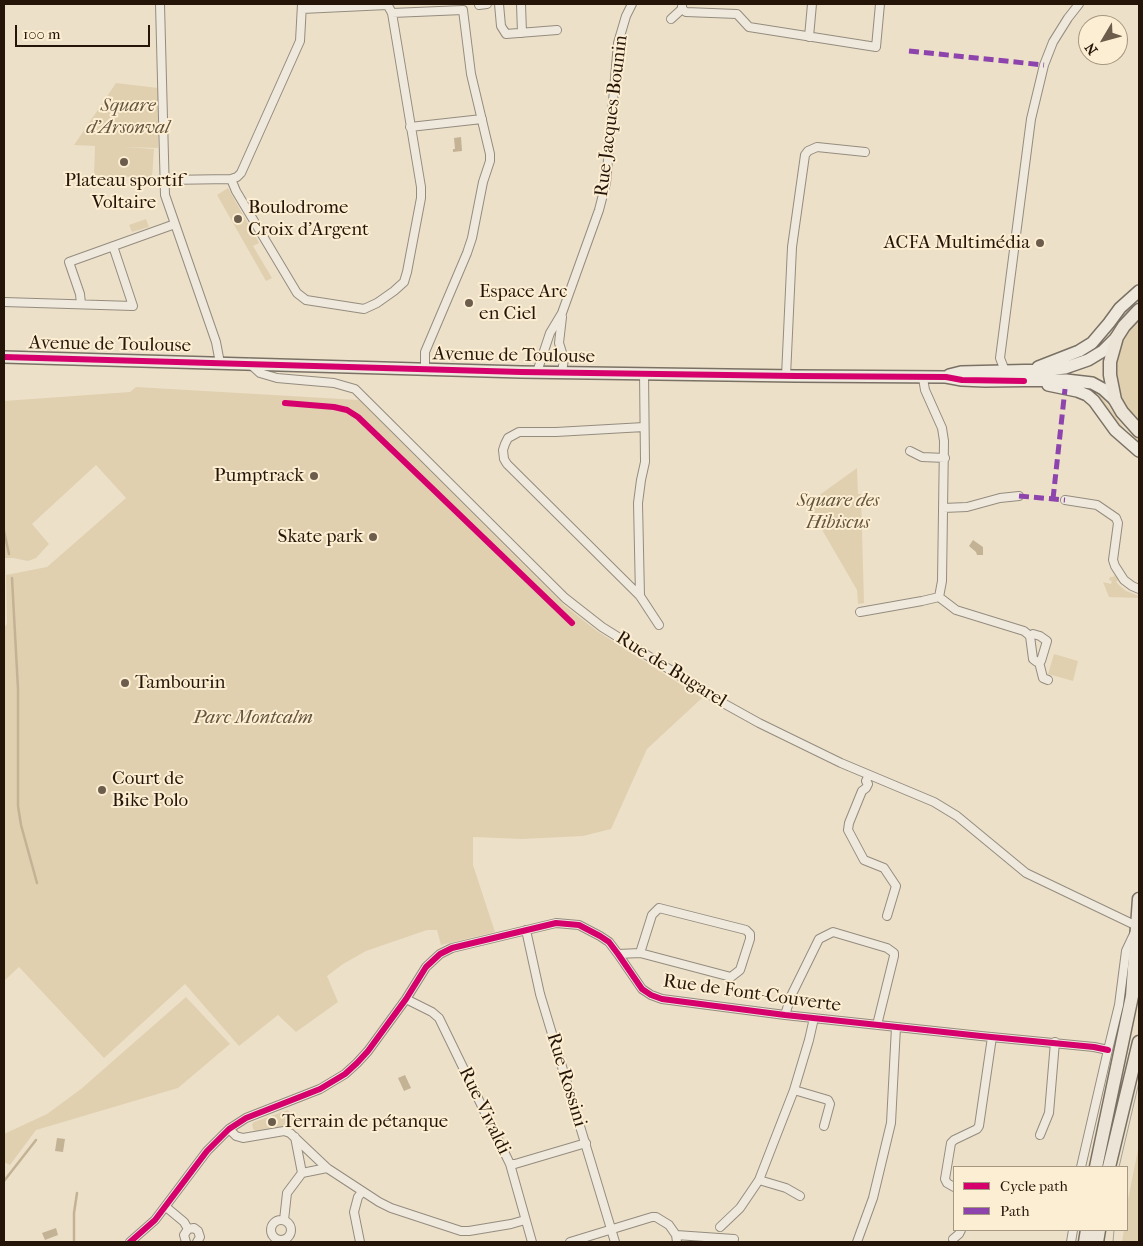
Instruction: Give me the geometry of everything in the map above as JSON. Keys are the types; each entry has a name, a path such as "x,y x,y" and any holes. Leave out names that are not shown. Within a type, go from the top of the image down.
{"main road":[{"path":"1032,370 1080,351 1092,343 1120,308 1139,291"},
{"path":"1139,310 1124,326 1117,337 1110,362 1110,375 1115,400 1122,412 1139,431"},
{"name":"Avenue de Toulouse","path":"946,377 961,372 1065,368 1088,360 1102,352 1117,337"},
{"name":"Avenue de Toulouse","path":"4,357 537,372 946,377 962,380 1080,381 1103,389 1115,400"},
{"path":"1024,381 1077,391 1087,395 1094,401 1115,430 1139,451"},
{"path":"1096,1166 1132,996 1139,899"},
{"path":"1109,1166 1139,1042"}],"street":[{"path":"160,4 165,195 216,342 220,363"},
{"path":"165,180 232,179 241,173 300,41 302,6 387,4 392,13 421,187 421,198 404,282 378,303 364,309 306,300 297,293 236,191 232,179"},
{"path":"499,4 501,26 506,34 558,30"},
{"path":"521,4 522,33"},
{"name":"Rue Jacques Bounin","path":"537,372 550,333 562,313 599,210 606,183 618,42 632,4"},
{"path":"809,37 812,4"},
{"path":"671,19 682,6 686,12 737,14 748,27 876,47 880,4"},
{"path":"1005,371 1000,363 1000,358 1031,119 1044,65 1053,42 1079,4"},
{"path":"392,13 463,10 472,74 490,154 490,161 482,182 470,245 425,352 425,369"},
{"path":"410,127 482,119"},
{"path":"786,376 792,247 805,156 808,151 817,147 865,152"},
{"path":"81,304 80,294 69,262 175,224"},
{"path":"4,302 133,306 113,246"},
{"name":"Rue Jacques Bounin","path":"562,313 559,343 564,359 562,372"},
{"path":"545,347 551,346 560,350"},
{"name":"Rue de Bugarel","path":"249,363 260,373 277,378 334,383 355,389 565,598 602,627 723,703 868,778 924,797 957,816 1026,874 1138,926"},
{"path":"640,596 638,503 645,462 644,374"},
{"path":"923,378 925,390 942,428 944,458 942,581 939,597"},
{"path":"644,426 519,432 508,438 505,444 504,459 640,596 659,625"},
{"path":"910,451 922,457 944,458"},
{"path":"943,508 967,507 1000,498 1020,496"},
{"path":"1065,500 1097,504 1116,518 1118,523 1113,560 1118,572 1128,583 1139,589"},
{"path":"860,612 939,597"},
{"path":"939,597 956,610 1024,631 1030,636 1033,659 1039,662 1043,678 1048,680"},
{"path":"1030,636 1033,634 1040,636 1047,641 1043,659 1039,662"},
{"path":"868,778 868,784 862,791 848,830 864,860 884,868 896,886 887,916"},
{"path":"618,954 640,953 731,976 740,970 750,934 746,930 659,908 652,915 640,953"},
{"name":"Rue de Font-Couverte","path":"130,1242 155,1220 207,1151 229,1129 246,1118 320,1089 345,1074 368,1051 406,999 426,967 440,954 452,948 556,923 579,925 604,939 618,954 642,989 662,999 877,1025 1094,1046 1108,1050"},
{"path":"1081,1166 1120,1005 1126,951 1138,926"},
{"name":"Rue Rossini","path":"526,930 540,994 615,1242"},
{"path":"785,1014 791,996 819,939 833,932 887,948 894,953 877,1025"},
{"name":"Rue Vivaldi","path":"406,999 432,1012 439,1018 510,1164 532,1242"},
{"path":"720,1227 740,1208 759,1180 794,1090 814,1018"},
{"path":"857,1242 873,1198 891,1123 896,1027"},
{"path":"953,1186 947,1183 945,1178 951,1143 979,1126 992,1037"},
{"path":"1040,1135 1049,1113 1055,1042"},
{"path":"794,1090 828,1100 830,1104 824,1126"},
{"path":"229,1129 240,1138 284,1131 290,1132 327,1168 362,1192 391,1208 461,1231 469,1232 525,1220"},
{"path":"295,1137 302,1174"},
{"path":"510,1164 586,1143"},
{"path":"284,1220 287,1193 302,1174 327,1168"},
{"path":"759,1180 786,1188 800,1196"},
{"path":"360,1242 354,1212 358,1197 362,1192"},
{"path":"166,1207 184,1222 188,1229"},
{"path":"570,1242 656,1218 669,1225 677,1239 734,1239"},
{"path":"186,1242 184,1235 188,1229 194,1228 200,1237 197,1242"},
{"path":"953,1239 960,1231"}],"green space":[{"name":"Square d'Arsonval","path":"116,83 158,88 158,148 124,147 154,149 152,178 94,175 95,146 74,145"},
{"name":"Boulodrome Croix d'Argent","path":"228,188 259,243 253,246 272,278 266,281 217,195"},
{"path":"146,219 149,227 132,232 129,225"},
{"path":"1139,318 1139,424 1127,411 1120,398 1115,371 1121,344 1127,331"},
{"path":"1085,385 1100,394 1126,431 1139,439 1139,448 1081,390"},
{"name":"Parc Montcalm","path":"136,387 359,400 565,606 597,631 702,698 647,749 611,829 583,836 522,839 473,837 473,865 495,932 441,945 437,930 427,930 366,951 327,976 338,1002 296,1032 278,1015 239,1046 185,984 104,1058 19,967 4,981 4,628 7,624 6,575 47,567 126,498 96,465 32,524 49,544 36,558 28,561 4,558 4,401 130,392"},
{"name":"Square des Hibiscus","path":"857,468 858,494 861,494 864,603 858,604 857,590 807,504"},
{"path":"1114,575 1119,579 1116,582 1120,586 1126,591 1139,596 1139,598 1109,597 1103,582 1111,584 1110,577"},
{"path":"1054,654 1078,661 1073,681 1048,674"},
{"path":"186,997 230,1044 178,1088 36,1130 10,1165 4,1162 4,1134 47,1114 81,1089"},
{"path":"288,1110 296,1125 257,1132 253,1129 252,1124 254,1122"},
{"path":"1139,1145 1139,1242 1122,1242 1124,1231 1128,1231 1128,1199"}],"shaded area":[{"path":"461,137 462,151 453,152 453,149 455,149 454,138"},
{"path":"973,540 983,547 983,555 977,555 969,546"},
{"path":"405,1075 411,1088 404,1091 398,1078"},
{"path":"57,1138 65,1139 63,1152 55,1151"},
{"path":"56,1228 58,1235 45,1240 42,1233"}],"waterway":[{"path":"4,531 9,554"},
{"path":"12,578 18,689 18,806 21,825 37,883"},
{"path":"4,1181 36,1140"},
{"path":"74,1242 74,1213 77,1193"}],"tram line":[{"path":"1119,1166 1139,1082"},
{"path":"1113,1242 1114,1231"}],"marked path":[{"path":"909,51 1044,65"},
{"path":"1053,499 1065,389"},
{"path":"1019,496 1065,500"}],"cycle path":[{"path":"4,357 521,372 946,377 962,380 1024,381"},
{"path":"285,403 334,407 347,410 358,417 572,623"},
{"path":"130,1242 155,1220 207,1151 229,1129 246,1118 320,1089 345,1074 357,1063 406,999 426,967 440,954 452,948 556,923 579,925 609,942 642,989 662,999 785,1015 1108,1050"}],"place":[{"name":"Plateau sportif Voltaire","path":"124,162"},
{"name":"Boulodrome Croix d'Argent","path":"238,219"},
{"name":"ACFA Multimédia","path":"1040,243"},
{"name":"Espace Arc en Ciel","path":"469,303"},
{"name":"Pumptrack","path":"314,476"},
{"name":"Skate park","path":"373,537"},
{"name":"Tambourin","path":"125,683"},
{"name":"Court de Bike Polo","path":"102,790"},
{"name":"Terrain de pétanque","path":"272,1122"}]}
